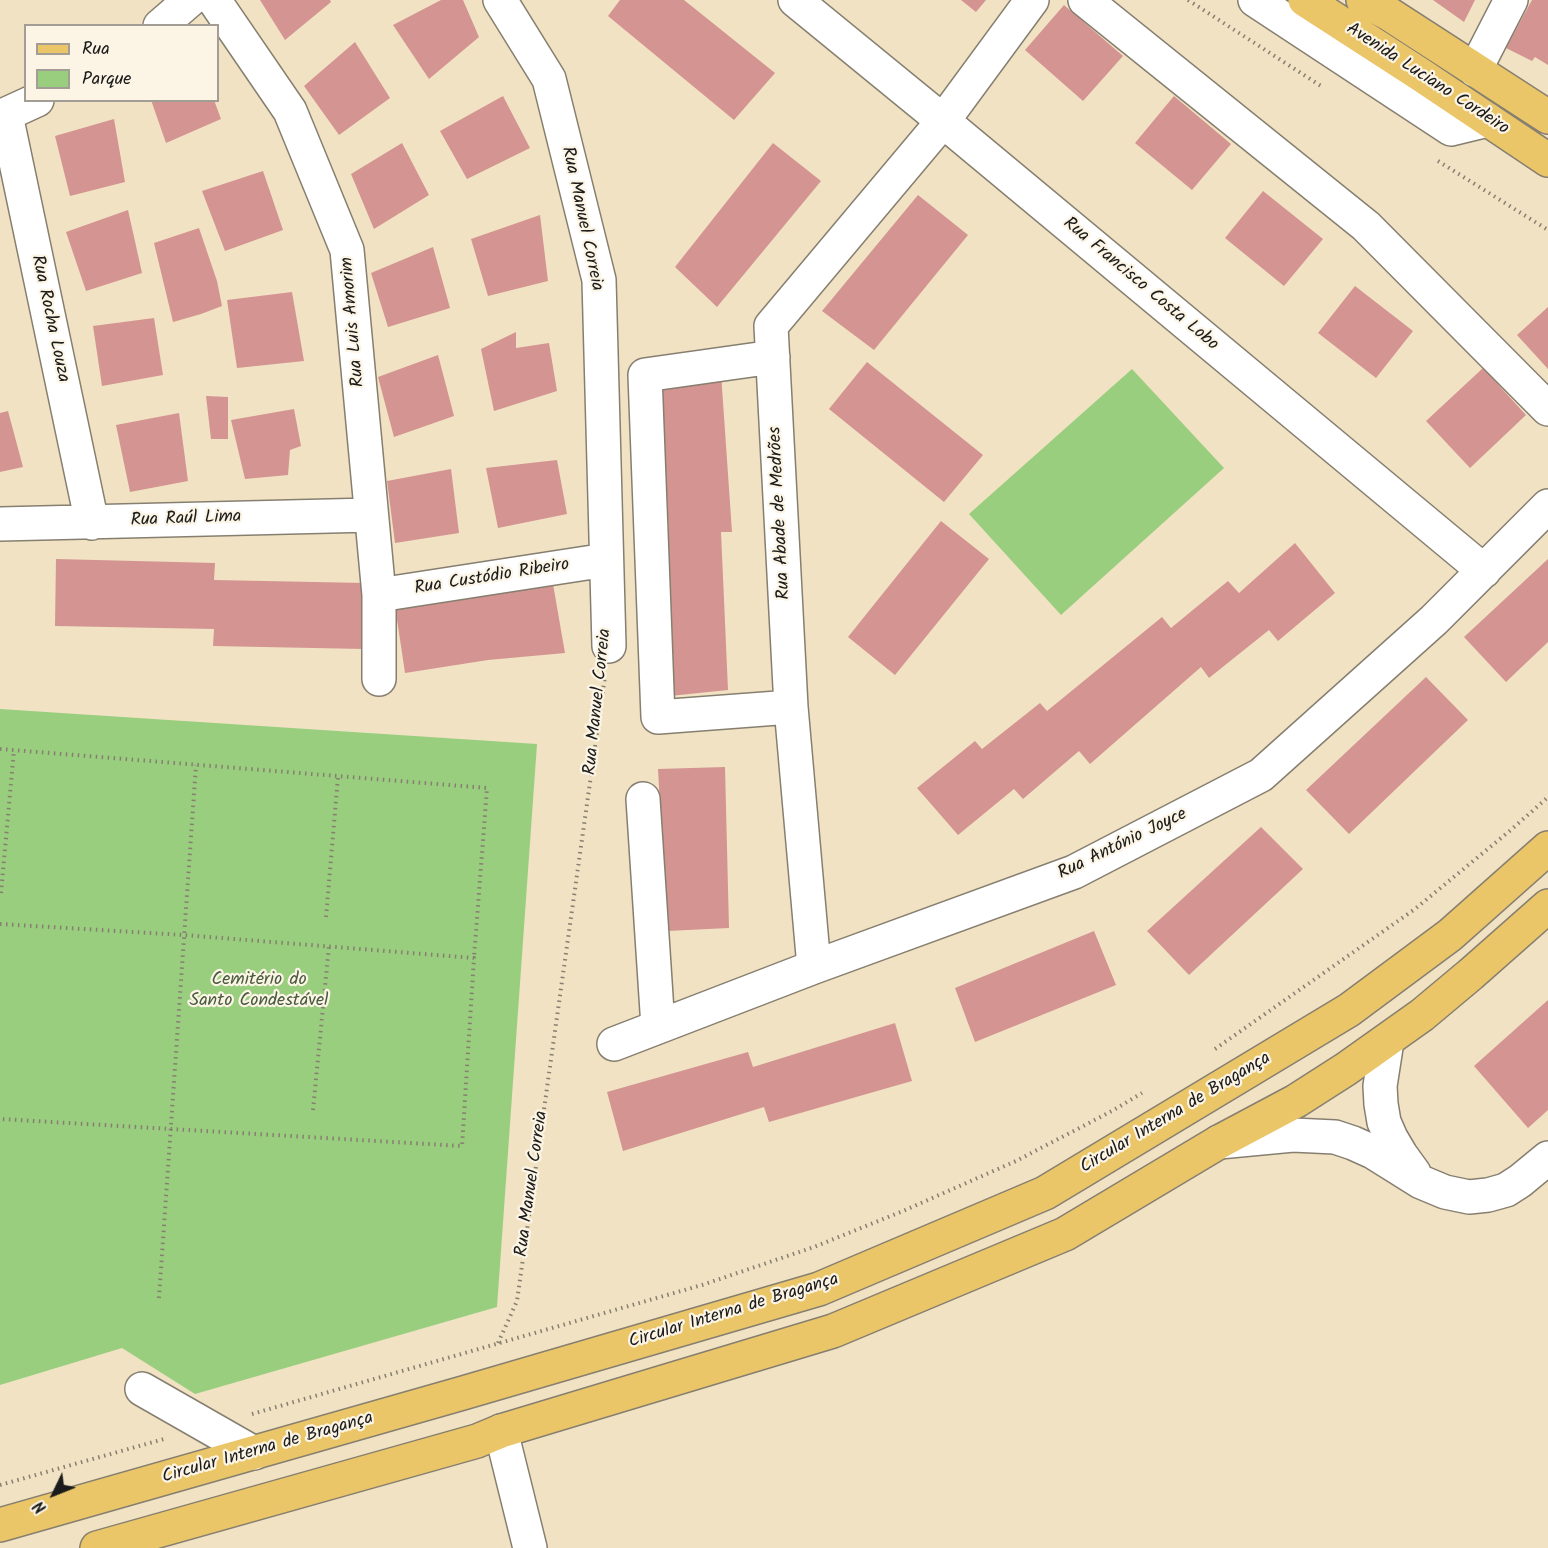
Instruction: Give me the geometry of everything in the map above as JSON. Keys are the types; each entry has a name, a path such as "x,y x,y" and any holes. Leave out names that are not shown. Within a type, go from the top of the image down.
{"main road":[{"name":"Avenida Luciano Cordeiro","path":"1305,0 1548,160"},
{"name":"Avenida Luciano Cordeiro","path":"1363,0 1389,14 1548,117"},
{"name":"Circular Interna de Bragança","path":"0,1525 819,1289 1045,1193 1348,1010 1450,935 1548,848"},
{"path":"97,1548 477,1441 501,1431 833,1332 1065,1234 1219,1142 1296,1101 1387,1041 1471,974 1548,906"}],"street":[{"path":"162,24 190,0"},
{"name":"Rua Luis Amorim","path":"214,0 290,111 347,250 379,595 379,679"},
{"name":"Rua Manuel Correia","path":"500,0 549,79 599,280 609,646"},
{"name":"Rua Francisco Costa Lobo","path":"795,0 1484,571"},
{"name":"Rua Abade de Medrões","path":"814,967 791,706 771,326 943,121 1032,0"},
{"path":"1084,0 1366,226 1548,409"},
{"path":"1255,0 1451,129 1488,120"},
{"path":"1476,70 1511,0"},
{"path":"3,116 33,102"},
{"name":"Rua Rocha Louza","path":"3,116 92,523"},
{"path":"773,357 645,375 658,717 791,706"},
{"name":"Rua António Joyce","path":"614,1044 814,967 1074,872 1261,775 1434,620 1548,506"},
{"name":"Rua Raúl Lima","path":"0,524 371,515"},
{"name":"Rua Custódio Ribeiro","path":"379,595 606,560"},
{"path":"643,799 658,1027"},
{"path":"1387,1041 1380,1086 1384,1122 1401,1155 1420,1182"},
{"path":"1219,1142 1293,1135 1335,1137 1373,1152 1420,1182 1445,1192 1469,1197 1506,1190 1548,1158"},
{"path":"142,1389 254,1453"},
{"path":"501,1431 530,1548"}],"path":[{"name":"Rua Manuel Correia","path":"497,1343 517,1301 609,646"},
{"path":"0,749 487,788 462,1146 0,1119"},
{"path":"1,893 14,750"},
{"path":"159,1298 196,765"},
{"path":"326,917 338,777"},
{"path":"1210,1052 1414,909 1512,829 1548,796"},
{"path":"0,924 474,958"},
{"path":"313,1110 330,946"},
{"path":"0,1485 587,1319 702,1285 814,1247 1016,1161 1151,1088"}],"green space":[{"path":"1132,369 1224,468 1061,615 969,514"},
{"name":"Cemitério do Santo Condestável","path":"0,709 537,744 497,1307 195,1394 122,1348 0,1385"}],"building":[{"path":"260,0 330,0 331,2 285,40"},
{"path":"441,0 463,0 479,37 429,79 393,25"},
{"path":"620,0 684,0 775,73 734,120 608,16"},
{"path":"961,0 986,0 976,12"},
{"path":"1433,0 1475,0 1464,22"},
{"path":"1532,0 1548,0 1548,65 1535,57 1532,61 1506,48"},
{"path":"1064,5 1123,56 1083,101 1025,50"},
{"path":"355,42 390,98 339,135 304,86"},
{"path":"503,96 530,148 467,179 440,131"},
{"path":"1174,96 1231,144 1192,190 1135,143"},
{"path":"152,102 215,102 221,119 166,143"},
{"path":"114,119 125,182 70,196 55,136"},
{"path":"402,143 429,195 374,229 351,174"},
{"path":"773,143 821,181 717,307 675,267"},
{"path":"263,171 283,230 225,251 202,191"},
{"path":"1263,191 1323,239 1284,286 1225,238"},
{"path":"918,195 968,235 874,350 822,311"},
{"path":"128,210 142,273 86,291 66,232"},
{"path":"540,215 548,281 488,296 471,239"},
{"path":"199,228 217,281 222,306 173,322 154,243"},
{"path":"433,247 450,308 388,327 371,273"},
{"path":"1355,286 1413,331 1376,378 1318,333"},
{"path":"292,292 304,361 237,368 227,300"},
{"path":"1548,307 1548,369 1517,335"},
{"path":"154,318 163,375 102,386 93,326"},
{"path":"516,332 516,348 549,343 557,391 494,411 481,349"},
{"path":"438,355 454,416 394,437 378,377"},
{"path":"867,362 983,455 944,502 829,409"},
{"path":"1483,368 1526,415 1470,468 1426,421"},
{"path":"721,373 732,532 721,532 728,690 670,696 659,537 669,537 661,378"},
{"path":"206,396 228,397 228,439 211,439"},
{"path":"294,409 301,446 290,450 288,475 245,479 231,420"},
{"path":"8,411 23,467 0,472 0,413"},
{"path":"179,413 188,481 130,492 116,425"},
{"path":"557,460 567,514 498,528 486,468"},
{"path":"451,469 459,533 395,543 387,481"},
{"path":"941,521 989,559 895,675 848,637"},
{"path":"1295,543 1335,593 1278,641 1269,630 1209,678 1201,667 1090,764 1079,751 1023,799 1014,789 958,835 917,788 975,741 982,749 1040,703 1047,711 1162,617 1171,628 1228,581 1239,593"},
{"path":"56,559 215,563 214,580 365,583 364,649 213,646 214,629 55,626"},
{"path":"1548,559 1548,642 1506,682 1464,637"},
{"path":"553,584 565,653 488,660 405,673 395,606"},
{"path":"1426,677 1468,720 1349,834 1306,790"},
{"path":"725,767 729,928 667,931 658,769"},
{"path":"1261,827 1303,869 1189,975 1147,931"},
{"path":"1094,931 1116,985 975,1042 955,988"},
{"path":"1548,1000 1548,1110 1528,1128 1474,1066"},
{"path":"895,1023 912,1081 769,1122 764,1107 623,1151 607,1092 748,1052 753,1067"}]}
